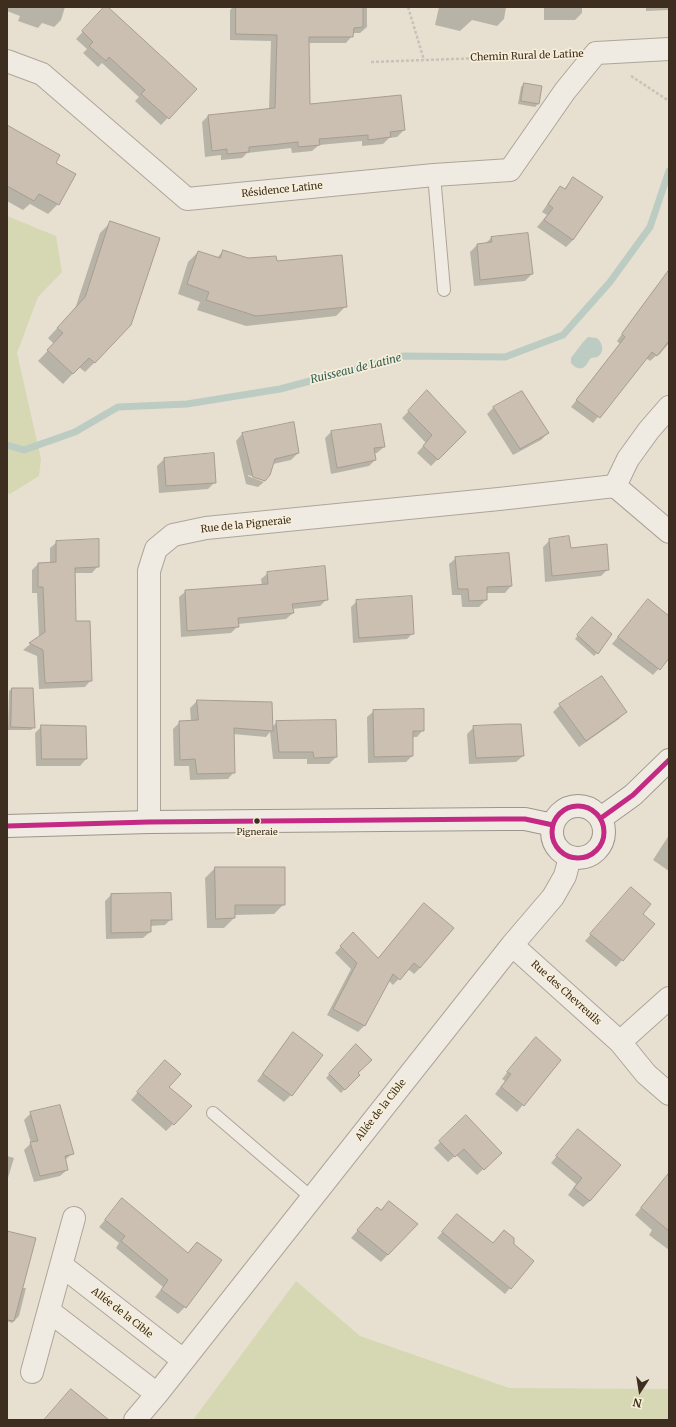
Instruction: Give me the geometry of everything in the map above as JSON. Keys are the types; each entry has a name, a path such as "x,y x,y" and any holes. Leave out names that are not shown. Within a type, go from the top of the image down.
{"street":[{"path":"596,54 669,49"},
{"name":"Résidence Latine","path":"7,61 42,74 187,199 434,175 510,170 565,92 596,54"},
{"path":"669,408 649,430 628,459 614,486 669,532"},
{"name":"Rue de la Pigneraie","path":"148,822 149,571 156,549 173,535 206,528 614,486"},
{"path":"601,818 633,795 669,760"},
{"path":"570,806 587,807 595,811 601,818 605,833 599,848 593,853 586,857 570,857 558,848 552,833 553,825 559,814 570,806"},
{"path":"7,826 148,822 501,819 525,819 553,825"},
{"name":"Allée de la Cible","path":"135,1420 512,944 553,897 565,876 570,857"},
{"name":"Rue des Chevreuils","path":"512,944 620,1042 646,1074 669,1094"},
{"path":"620,1042 669,998"},
{"path":"32,1372 74,1218"},
{"name":"Allée de la Cible","path":"61,1265 183,1360"},
{"path":"49,1311 157,1394"}],"lane":[{"path":"434,175 444,290"},
{"path":"213,1113 312,1198"}],"path":[{"path":"408,7 424,60"},
{"name":"Chemin Rural de Latine","path":"371,62 596,54"},
{"path":"629,75 669,101"}],"green space":[{"path":"7,216 56,236 62,272 38,297 17,353 41,459 39,476 10,494 7,493"},
{"path":"296,1281 360,1336 509,1388 669,1389 669,1420 193,1420"}],"shaded area":[{"path":"588,337 597,338 599,340 602,345 602,351 597,357 591,358 583,368 577,368 571,363 571,358"}],"building":[{"path":"104,7 108,7 197,89 169,119 141,94 145,90 109,57 106,61 89,46 93,42 82,31"},
{"path":"236,7 363,7 363,27 354,28 353,37 309,37 310,104 401,95 405,130 390,132 391,137 368,140 368,135 319,139 320,145 298,147 298,142 249,147 249,152 227,154 227,149 212,151 208,115 275,108 277,35 236,34"},
{"path":"524,83 542,86 539,104 521,101"},
{"path":"7,125 60,155 56,163 76,174 59,205 39,194 34,201 7,186"},
{"path":"573,177 603,197 573,240 544,220 553,208 548,204 560,186 565,189"},
{"path":"110,221 160,238 131,325 95,363 89,358 73,374 47,350 63,333 57,328 85,297"},
{"path":"528,233 533,274 480,280 477,244 492,242 491,237"},
{"path":"223,250 248,258 276,256 277,261 342,255 347,307 256,316 206,300 209,292 187,284 198,251 220,258"},
{"path":"669,270 669,341 657,356 652,352 600,418 576,400 625,337 622,334"},
{"path":"427,390 466,432 438,460 423,446 432,435 408,411"},
{"path":"522,391 549,433 520,449 493,407"},
{"path":"294,422 299,453 275,459 270,475 265,481 253,477 242,433"},
{"path":"381,424 385,447 374,448 376,460 337,468 331,431"},
{"path":"214,453 216,483 166,486 164,458"},
{"path":"569,536 571,548 607,544 609,570 552,576 549,539"},
{"path":"99,539 99,567 75,568 76,621 90,621 92,681 45,683 43,650 29,643 45,632 43,587 38,587 38,563 56,562 56,541"},
{"path":"509,553 512,586 487,587 487,600 469,601 468,589 458,589 455,557"},
{"path":"325,566 328,600 292,604 294,613 238,618 239,627 187,631 185,590 268,584 267,572"},
{"path":"412,596 414,634 359,638 356,600"},
{"path":"648,599 669,616 669,658 660,670 618,637"},
{"path":"592,617 612,634 598,654 577,635"},
{"path":"602,676 627,712 586,741 559,704"},
{"path":"12,688 33,688 35,728 11,727"},
{"path":"197,700 272,702 273,731 234,728 235,773 197,774 195,759 180,760 179,721 198,720"},
{"path":"424,709 424,731 413,731 413,756 374,757 373,710"},
{"path":"336,720 337,757 314,758 313,752 279,752 276,721"},
{"path":"521,724 524,756 476,758 473,726"},
{"path":"41,725 86,726 87,759 42,759"},
{"path":"215,867 285,867 285,905 235,905 235,918 216,919"},
{"path":"631,887 651,904 643,914 655,924 623,961 590,934"},
{"path":"171,893 172,920 151,920 151,932 111,933 111,894"},
{"path":"424,903 454,928 420,968 414,963 400,980 393,974 365,1026 333,1009 357,963 340,946 353,932 378,958"},
{"path":"293,1032 323,1055 292,1096 263,1074"},
{"path":"536,1037 561,1060 524,1106 501,1087 511,1074 507,1072"},
{"path":"356,1044 372,1060 358,1073 360,1075 345,1090 329,1074"},
{"path":"165,1060 181,1074 169,1087 192,1106 174,1125 137,1092"},
{"path":"60,1105 74,1154 65,1156 68,1170 40,1176 30,1142 38,1141 30,1112"},
{"path":"466,1115 502,1153 484,1170 464,1149 455,1157 439,1141"},
{"path":"578,1129 621,1165 590,1201 574,1188 582,1178 556,1156"},
{"path":"669,1173 669,1231 641,1208"},
{"path":"122,1198 188,1253 197,1242 222,1260 186,1308 161,1290 168,1280 121,1241 125,1236 105,1220"},
{"path":"389,1201 418,1224 388,1255 357,1230 377,1207 381,1210"},
{"path":"457,1214 493,1243 504,1230 514,1238 514,1244 534,1261 511,1289 442,1232"},
{"path":"7,1231 36,1238 14,1321 7,1320"},
{"path":"71,1389 109,1420 44,1420"}],"waterway":[{"name":"Ruisseau de Latine","path":"7,445 24,450 75,432 118,407 187,404 280,389 404,356 505,357 563,335 610,282 650,227 669,171"}],"transit line":[{"path":"601,818 633,795 669,760"},
{"path":"573,806 583,806 592,810 600,818 604,827 604,832 604,837 600,846 592,854 583,858 573,858 564,854 556,846 552,837 552,827 556,818 564,810 573,806"},
{"path":"7,826 149,822 501,819 525,819 553,825"}],"place":[{"name":"Pigneraie","path":"257,821"}]}
